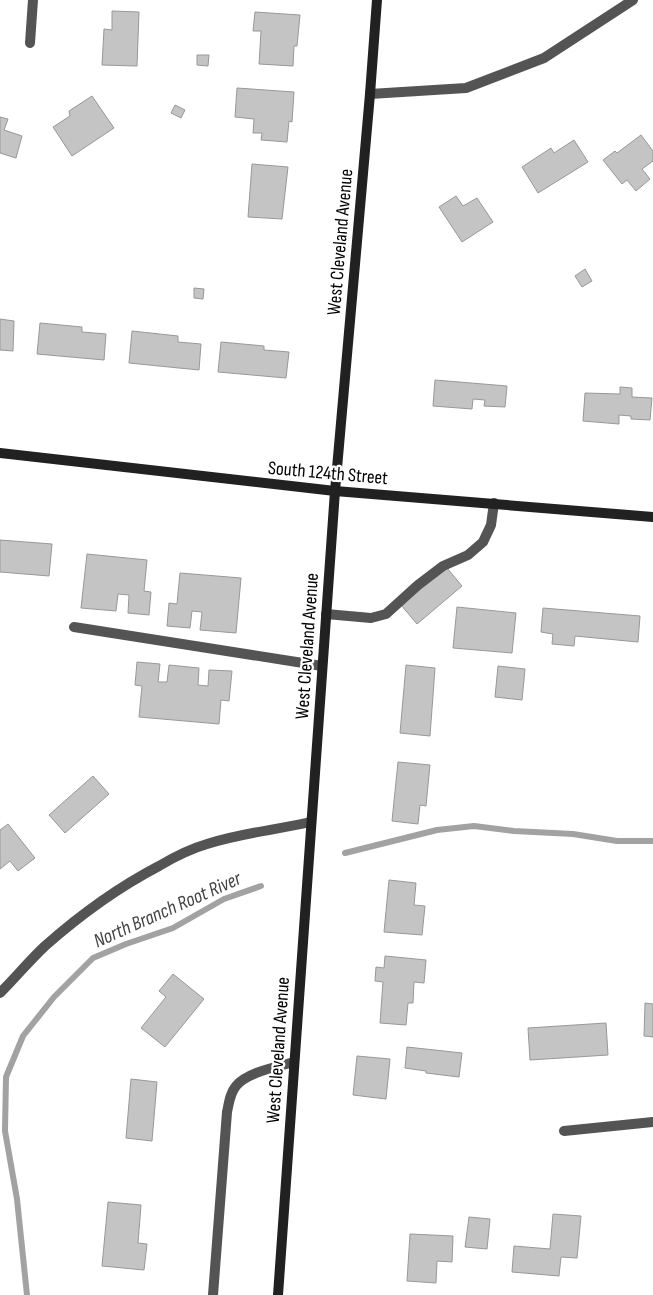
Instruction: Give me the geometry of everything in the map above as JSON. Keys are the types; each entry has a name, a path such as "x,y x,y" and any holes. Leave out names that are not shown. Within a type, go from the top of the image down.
{"main road":[{"name":"West Cleveland Avenue","path":"278,1295 310,822 335,491 377,0"},
{"name":"South 124th Street","path":"0,453 335,491 653,517"}],"street":[{"path":"30,43 33,0"},
{"path":"370,94 466,88 544,58 633,0"},
{"path":"326,614 371,618 386,614 418,585 443,566 468,555 483,542 490,525 494,503"},
{"path":"74,627 322,666"},
{"path":"0,993 44,947 89,909 130,881 188,850 206,844 252,832 279,829 310,822"},
{"path":"213,1295 227,1112 231,1095 235,1086 240,1082 261,1071 294,1062"},
{"path":"564,1131 653,1122"}],"building":[{"path":"112,11 139,12 137,66 102,65 104,29 112,30"},
{"path":"255,12 300,15 297,46 294,46 293,66 259,64 261,31 253,31"},
{"path":"197,55 209,55 208,66 197,65"},
{"path":"237,88 294,92 292,122 289,121 287,142 261,140 262,133 253,133 254,119 235,117"},
{"path":"92,96 114,128 72,156 53,127 70,116 69,111"},
{"path":"175,105 185,110 181,118 171,113"},
{"path":"0,117 8,119 4,130 22,136 16,158 0,153"},
{"path":"641,135 653,151 653,161 642,169 650,179 636,191 627,180 622,184 603,160 615,151 617,153"},
{"path":"574,140 588,162 538,193 522,167 551,148 554,153"},
{"path":"252,164 288,167 282,219 248,217"},
{"path":"456,196 463,206 477,198 493,222 462,242 439,207"},
{"path":"585,269 592,281 582,287 575,276"},
{"path":"194,288 204,289 203,299 194,298"},
{"path":"0,319 14,321 13,351 0,350"},
{"path":"40,323 82,327 82,332 106,334 104,360 37,354"},
{"path":"132,331 178,336 178,342 201,344 199,370 129,363"},
{"path":"221,342 264,346 264,350 289,352 286,378 218,372"},
{"path":"435,380 507,386 505,407 484,406 485,400 473,399 472,409 433,406"},
{"path":"620,387 632,388 632,397 652,398 650,420 631,419 631,416 619,415 619,424 583,421 585,393 620,394"},
{"path":"0,540 52,544 49,576 0,572"},
{"path":"87,554 147,560 144,591 151,592 149,615 128,613 129,595 118,594 116,611 81,608"},
{"path":"447,568 462,586 417,624 401,605"},
{"path":"180,573 241,578 236,633 200,630 202,612 192,611 190,628 167,626 169,603 177,604"},
{"path":"457,607 516,613 512,653 453,648"},
{"path":"543,608 640,616 638,642 575,636 574,646 552,644 553,634 541,632"},
{"path":"137,662 160,664 158,682 167,682 169,665 199,668 198,685 208,686 209,670 232,671 229,701 221,700 219,724 139,717 142,686 135,685"},
{"path":"406,665 435,668 430,736 400,733"},
{"path":"498,666 525,669 522,700 495,697"},
{"path":"398,762 430,765 426,806 420,805 418,824 392,821"},
{"path":"93,776 109,794 65,833 49,815"},
{"path":"8,824 35,858 18,871 10,861 0,869 0,830"},
{"path":"389,880 416,883 414,905 425,906 422,935 384,932"},
{"path":"385,956 426,960 424,983 414,982 413,1003 408,1003 406,1025 380,1023 383,982 375,981 376,967 384,968"},
{"path":"173,974 204,999 165,1047 141,1028 166,997 159,991"},
{"path":"645,1003 653,1004 653,1037 644,1036"},
{"path":"606,1023 608,1055 530,1060 528,1028"},
{"path":"407,1047 462,1053 459,1077 405,1068"},
{"path":"357,1056 390,1059 386,1099 353,1095"},
{"path":"131,1079 157,1082 152,1141 126,1138"},
{"path":"108,1202 141,1205 138,1243 147,1244 144,1270 102,1266"},
{"path":"553,1214 581,1216 577,1258 561,1257 559,1276 512,1272 514,1246 550,1249"},
{"path":"469,1217 490,1219 487,1249 465,1247"},
{"path":"410,1234 453,1236 452,1262 437,1261 436,1283 407,1281"}],"waterway":[{"name":"North Branch Root River","path":"345,853 437,830 474,826 514,831 573,834 617,841 653,841"},
{"name":"North Branch Root River","path":"27,1295 17,1199 5,1131 6,1077 23,1036 54,997 93,958 126,944 173,928 224,899 261,886"}]}
